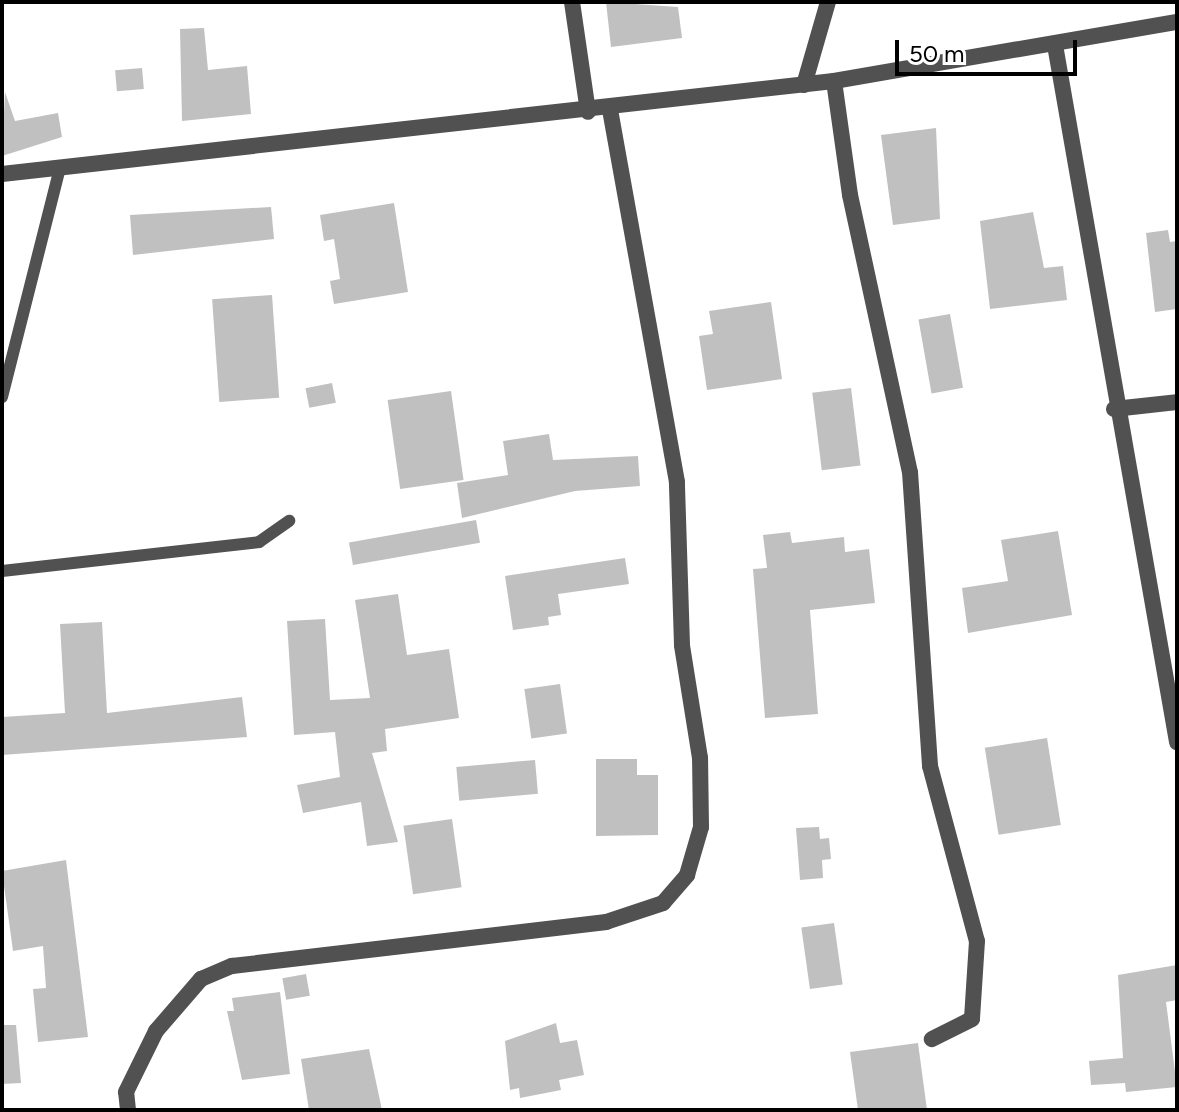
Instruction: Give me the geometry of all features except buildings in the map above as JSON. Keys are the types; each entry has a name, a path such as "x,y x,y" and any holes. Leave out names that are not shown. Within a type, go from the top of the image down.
{"street":[{"path":"572,2 588,112"},
{"path":"804,85 828,2"},
{"path":"2,174 59,171 804,85 1177,22"},
{"path":"1055,45 1114,409 1177,742"},
{"path":"834,81 850,195 910,472 930,766 977,941 972,1019 932,1039"},
{"path":"128,1110 126,1092 156,1031 211,974 232,966 606,922 663,903 687,875 701,827 700,758 682,645 677,482 610,109"},
{"path":"1114,409 1177,402"}],"lane":[{"path":"2,397 59,171"},
{"path":"2,571 259,542 289,521"}]}
